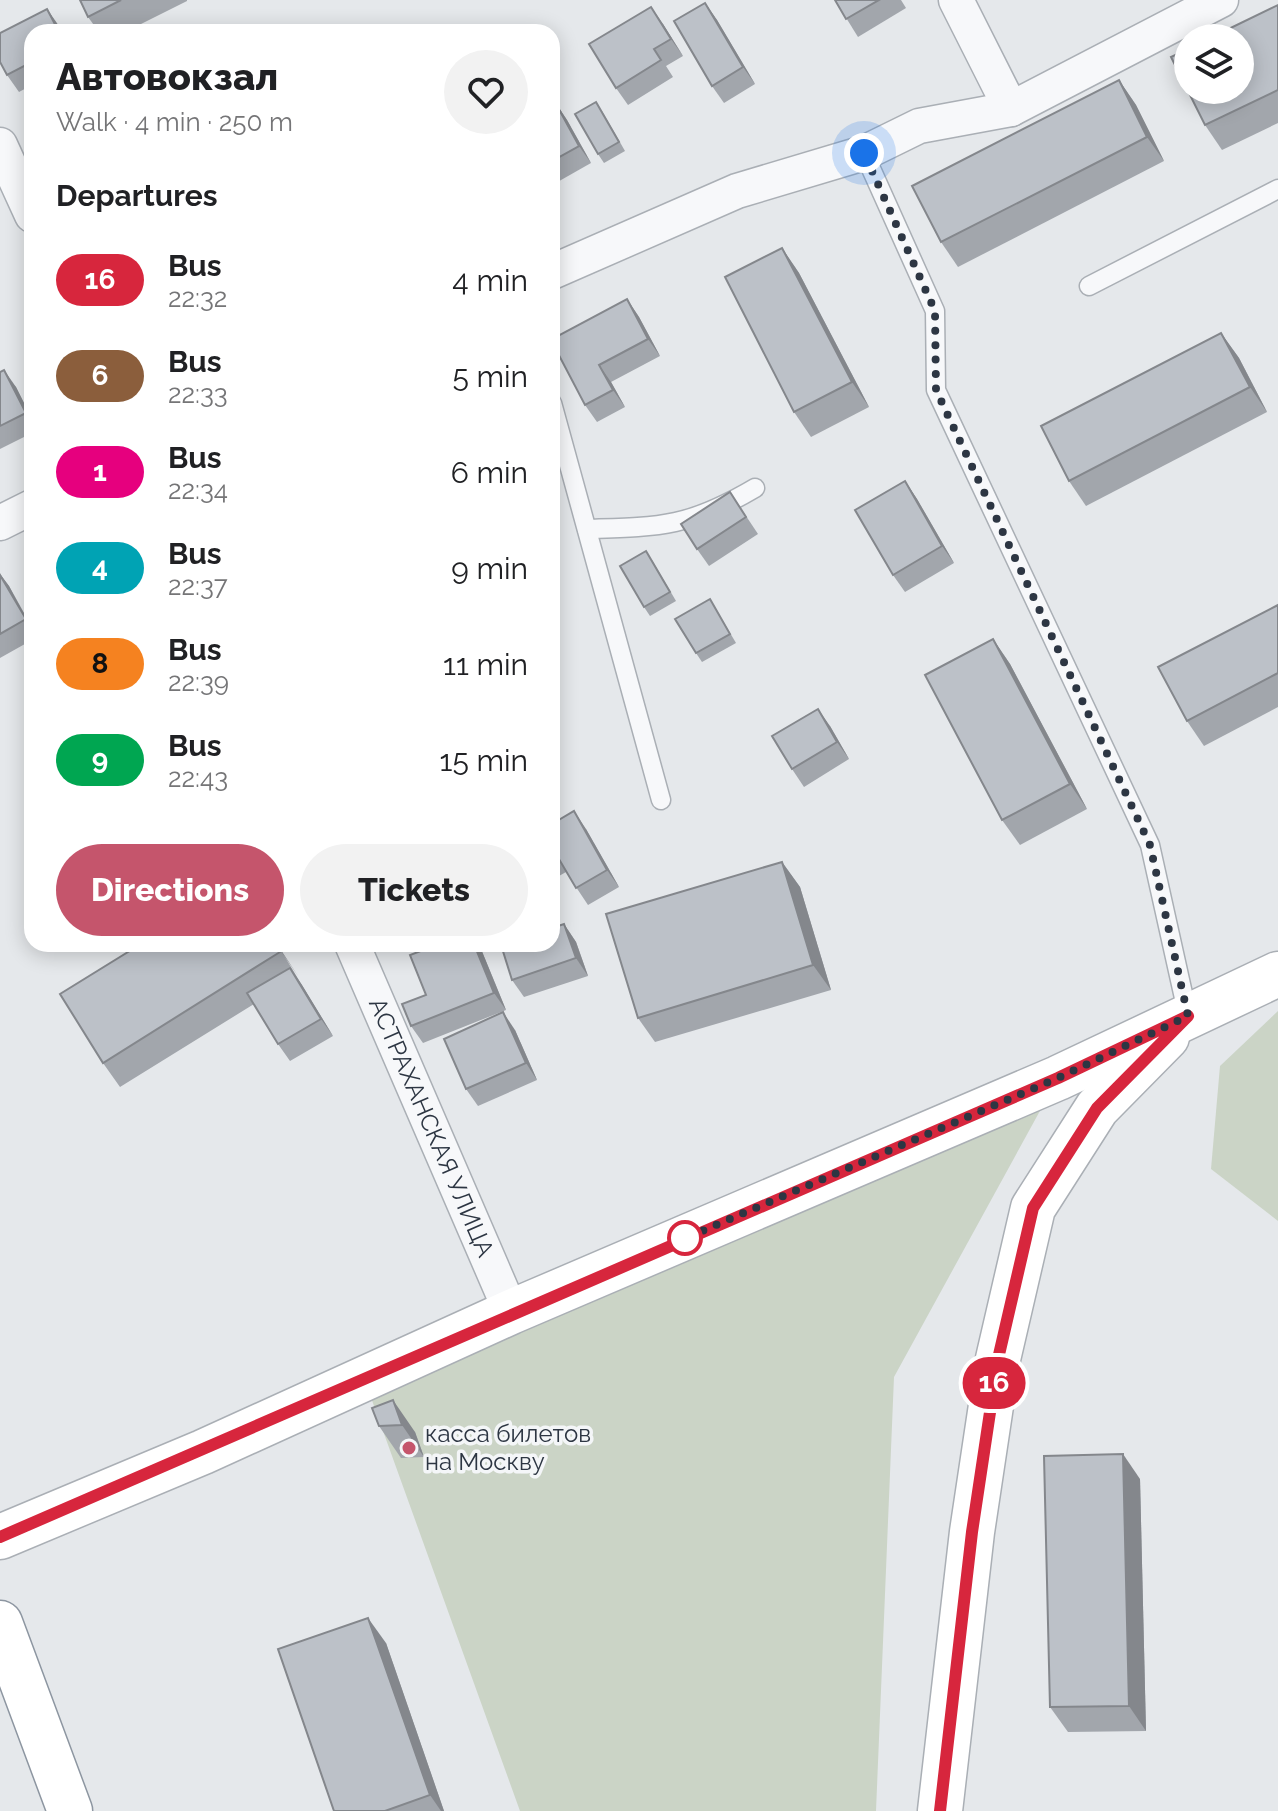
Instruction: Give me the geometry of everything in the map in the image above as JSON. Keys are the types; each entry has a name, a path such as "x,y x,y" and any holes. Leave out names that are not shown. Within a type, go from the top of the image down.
{"main road":[{"path":"0,1537 365,1381 511,1312 1058,1078 1278,974"},
{"path":"940,1811 972,1532 998,1359 1033,1208 1097,1108 1188,1016"},
{"path":"0,1623 70,1811"}],"street":[{"path":"956,0 1011,109"},
{"path":"560,268 737,191 864,153 919,126 1011,109 1221,0"},
{"path":"0,145 24,198"},
{"path":"0,523 24,511"},
{"name":"АСТРАХАНСКАЯ УЛИЦА","path":"355,952 511,1312"}],"lane":[{"path":"864,153 935,311 936,390 1150,845 1188,1016"},
{"path":"1089,286 1278,189"},
{"path":"560,432 661,800"},
{"path":"587,529 665,527 714,512 755,488"}],"green space":[{"path":"1278,1011 1278,1221 1211,1169 1220,1066"},
{"path":"1058,1078 894,1377 876,1811 520,1811 365,1381"}],"building":[{"path":"80,0 121,0 88,17"},
{"path":"835,0 879,0 846,19"},
{"path":"705,3 743,67 712,86 674,21"},
{"path":"1278,5 1278,90 1254,102 1254,24 1239,24"},
{"path":"651,7 671,39 654,49 661,60 616,88 589,44"},
{"path":"47,9 55,24 24,24 24,66 7,75 0,62 0,33"},
{"path":"1119,80 1147,137 941,242 912,186"},
{"path":"596,102 619,142 598,154 575,114"},
{"path":"1194,104 1249,104 1205,125"},
{"path":"560,111 579,146 560,157"},
{"path":"782,248 852,382 794,412 725,277"},
{"path":"627,299 648,339 599,365 613,390 585,405 560,357 560,335"},
{"path":"1221,333 1250,387 1069,481 1041,426"},
{"path":"4,370 24,414 0,426 0,372"},
{"path":"905,481 942,546 893,575 855,510"},
{"path":"730,492 746,517 697,549 681,524"},
{"path":"646,551 670,592 644,607 620,566"},
{"path":"0,575 24,620 0,634"},
{"path":"710,599 730,634 696,653 675,619"},
{"path":"1278,605 1278,673 1187,721 1158,667"},
{"path":"993,639 1070,784 1002,820 925,675"},
{"path":"818,709 837,742 792,769 772,736"},
{"path":"574,811 607,870 576,888 560,861 560,819"},
{"path":"782,862 813,965 638,1018 606,914"},
{"path":"564,924 576,958 512,980 503,952 560,952 560,925"},
{"path":"128,952 280,952 103,1063 60,994"},
{"path":"418,952 477,952 494,993 411,1026 402,1004 426,995 410,955"},
{"path":"290,968 321,1019 278,1044 247,993"},
{"path":"503,1012 526,1063 466,1089 444,1039"},
{"path":"393,1400 402,1425 379,1426 372,1408"},
{"path":"1123,1454 1129,1706 1050,1707 1044,1456"},
{"path":"368,1618 430,1795 385,1811 334,1811 278,1649"}],"bus line":[{"name":"16","path":"0,1537 365,1381 511,1312 1058,1078 1188,1016 1097,1108 1033,1208 998,1359 972,1532 940,1811"}],"place":[{"name":"касса билетов на Москву","path":"409,1448"}],"route":[{"path":"685,1238 681,1240 1058,1078 1188,1016 1150,845 936,390 935,311 864,153"}]}
